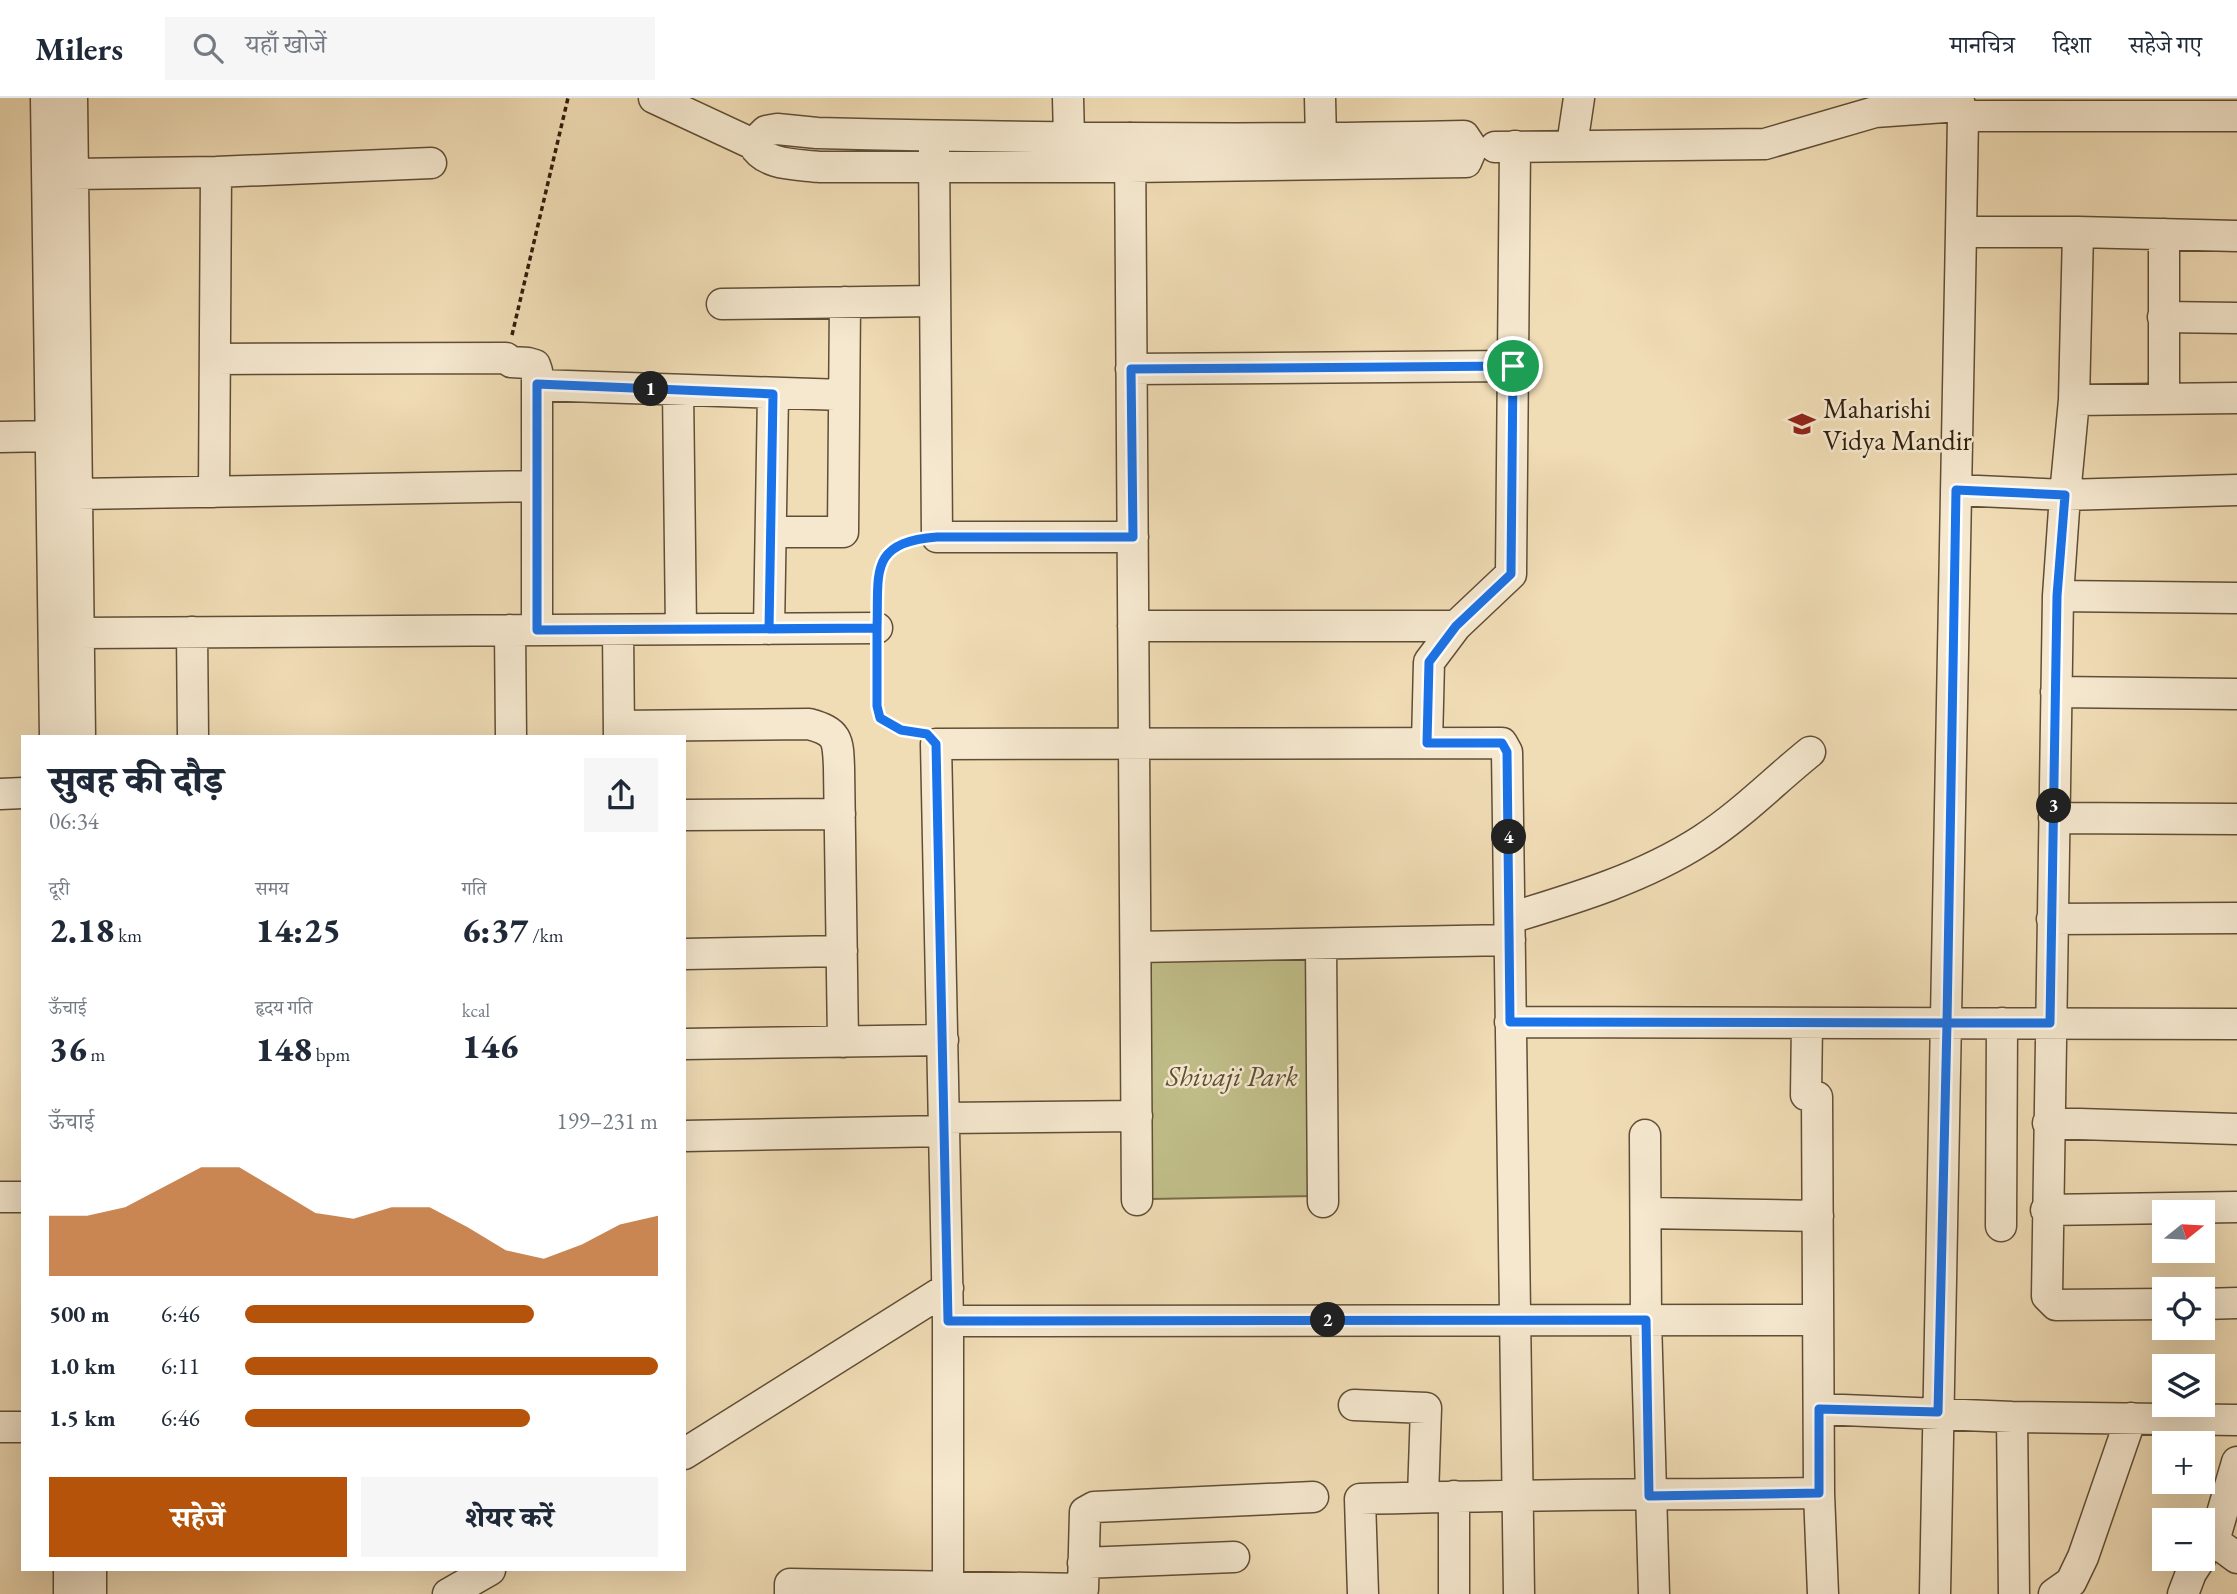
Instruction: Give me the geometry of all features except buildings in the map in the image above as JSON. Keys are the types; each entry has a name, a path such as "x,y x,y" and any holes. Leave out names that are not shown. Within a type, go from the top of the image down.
{"street":[{"path":"46,98 55,735"},
{"path":"72,98 80,735"},
{"path":"654,98 753,144 758,154 775,161 808,166 934,168 1321,139 1467,149"},
{"path":"1069,98 1069,138"},
{"path":"1320,98 1321,139"},
{"path":"1572,145 1579,98"},
{"path":"753,144 766,131 777,129 817,133 1069,138 1130,153 1765,144 1874,105 2237,116"},
{"path":"1935,1594 1961,232 1960,107"},
{"path":"935,136 937,537 1133,537"},
{"path":"1427,743 1429,662 1456,626 1511,574 1515,146"},
{"path":"1130,153 1138,1200"},
{"path":"73,173 216,172 431,163"},
{"path":"214,492 216,172"},
{"path":"1961,232 2237,236"},
{"path":"2078,232 2074,400 2057,596 2046,1210 2047,1296 2056,1305 2152,1304"},
{"path":"2164,234 2164,398"},
{"path":"771,532 844,532 845,302"},
{"path":"722,304 934,302"},
{"path":"2163,317 2237,318"},
{"path":"215,359 506,358 511,362 535,365 537,486 511,735"},
{"path":"1131,369 1513,366"},
{"path":"537,384 844,395"},
{"path":"678,390 681,629"},
{"path":"769,629 773,394"},
{"path":"2074,400 2237,398"},
{"path":"0,437 51,436"},
{"path":"77,494 537,486"},
{"path":"1956,490 2065,495 2237,490"},
{"path":"2057,596 2237,598"},
{"path":"1133,626 1456,626"},
{"path":"79,633 877,628"},
{"path":"618,630 620,731 809,724 827,729 838,744 843,1042"},
{"path":"192,632 193,735"},
{"path":"2056,692 2237,694"},
{"path":"948,1587 948,1288 936,744 1502,743 1507,752 1519,1594"},
{"path":"1136,947 1321,944 1510,929 1656,867 1704,839 1810,752"},
{"path":"0,794 21,793"},
{"path":"686,814 840,814"},
{"path":"2054,818 2237,819"},
{"path":"2052,919 2237,918"},
{"path":"1321,944 1323,1202"},
{"path":"686,954 842,951"},
{"path":"1510,1022 2237,1024"},
{"path":"1807,1023 1806,1095 1817,1097 1819,1493 1823,1594"},
{"path":"2001,1226 2002,1023"},
{"path":"686,1044 943,1040"},
{"path":"686,1136 1137,1116"},
{"path":"2048,1122 2237,1129"},
{"path":"1645,1135 1649,1496 1654,1594"},
{"path":"0,1197 21,1197"},
{"path":"2046,1210 2237,1207"},
{"path":"1646,1213 1818,1216"},
{"path":"686,1453 948,1288"},
{"path":"2215,1304 2237,1303"},
{"path":"948,1321 1818,1320"},
{"path":"1354,1405 1426,1408 1423,1497"},
{"path":"1819,1409 2012,1417 2237,1420"},
{"path":"2012,1417 2014,1594"},
{"path":"2054,1594 2071,1581 2082,1557 2131,1418"},
{"path":"0,1427 21,1427"},
{"path":"2215,1526 2237,1462"},
{"path":"1363,1594 1360,1499 1517,1494 1649,1496 1819,1493"},
{"path":"1454,1496 1454,1594"},
{"path":"1080,1584 1085,1512 1094,1507 1313,1497"},
{"path":"2215,1544 2237,1558"},
{"path":"790,1594 790,1584 948,1587 1080,1584 1234,1557"},
{"path":"69,1571 69,1594"},
{"path":"91,1571 91,1594"},
{"path":"448,1594 488,1571"},
{"path":"2183,1594 2192,1571"}],"path":[{"path":"506,358 568,98"},
{"path":"936,744 927,734 901,730 880,718 877,706 877,628 883,559 901,543 937,537"}],"green space":[{"name":"Shivaji Park","path":"1311,952 1314,1196 1151,1199 1151,956"}],"place":[{"name":"Maharishi Vidya Mandir","path":"1802,424"}],"route":[{"path":"1513,366 1131,369 1133,537 937,537 901,543 883,559 877,628 537,630 537,384 773,394 769,629 877,628 877,706 880,718 901,730 927,734 936,744 948,1321 1646,1320 1649,1496 1819,1493 1819,1409 1938,1412 1947,1023 2050,1023 2057,596 2065,495 1956,490 1947,1023 1510,1022 1507,752 1502,743 1427,743 1429,662 1456,626 1511,574 1513,366"}]}
